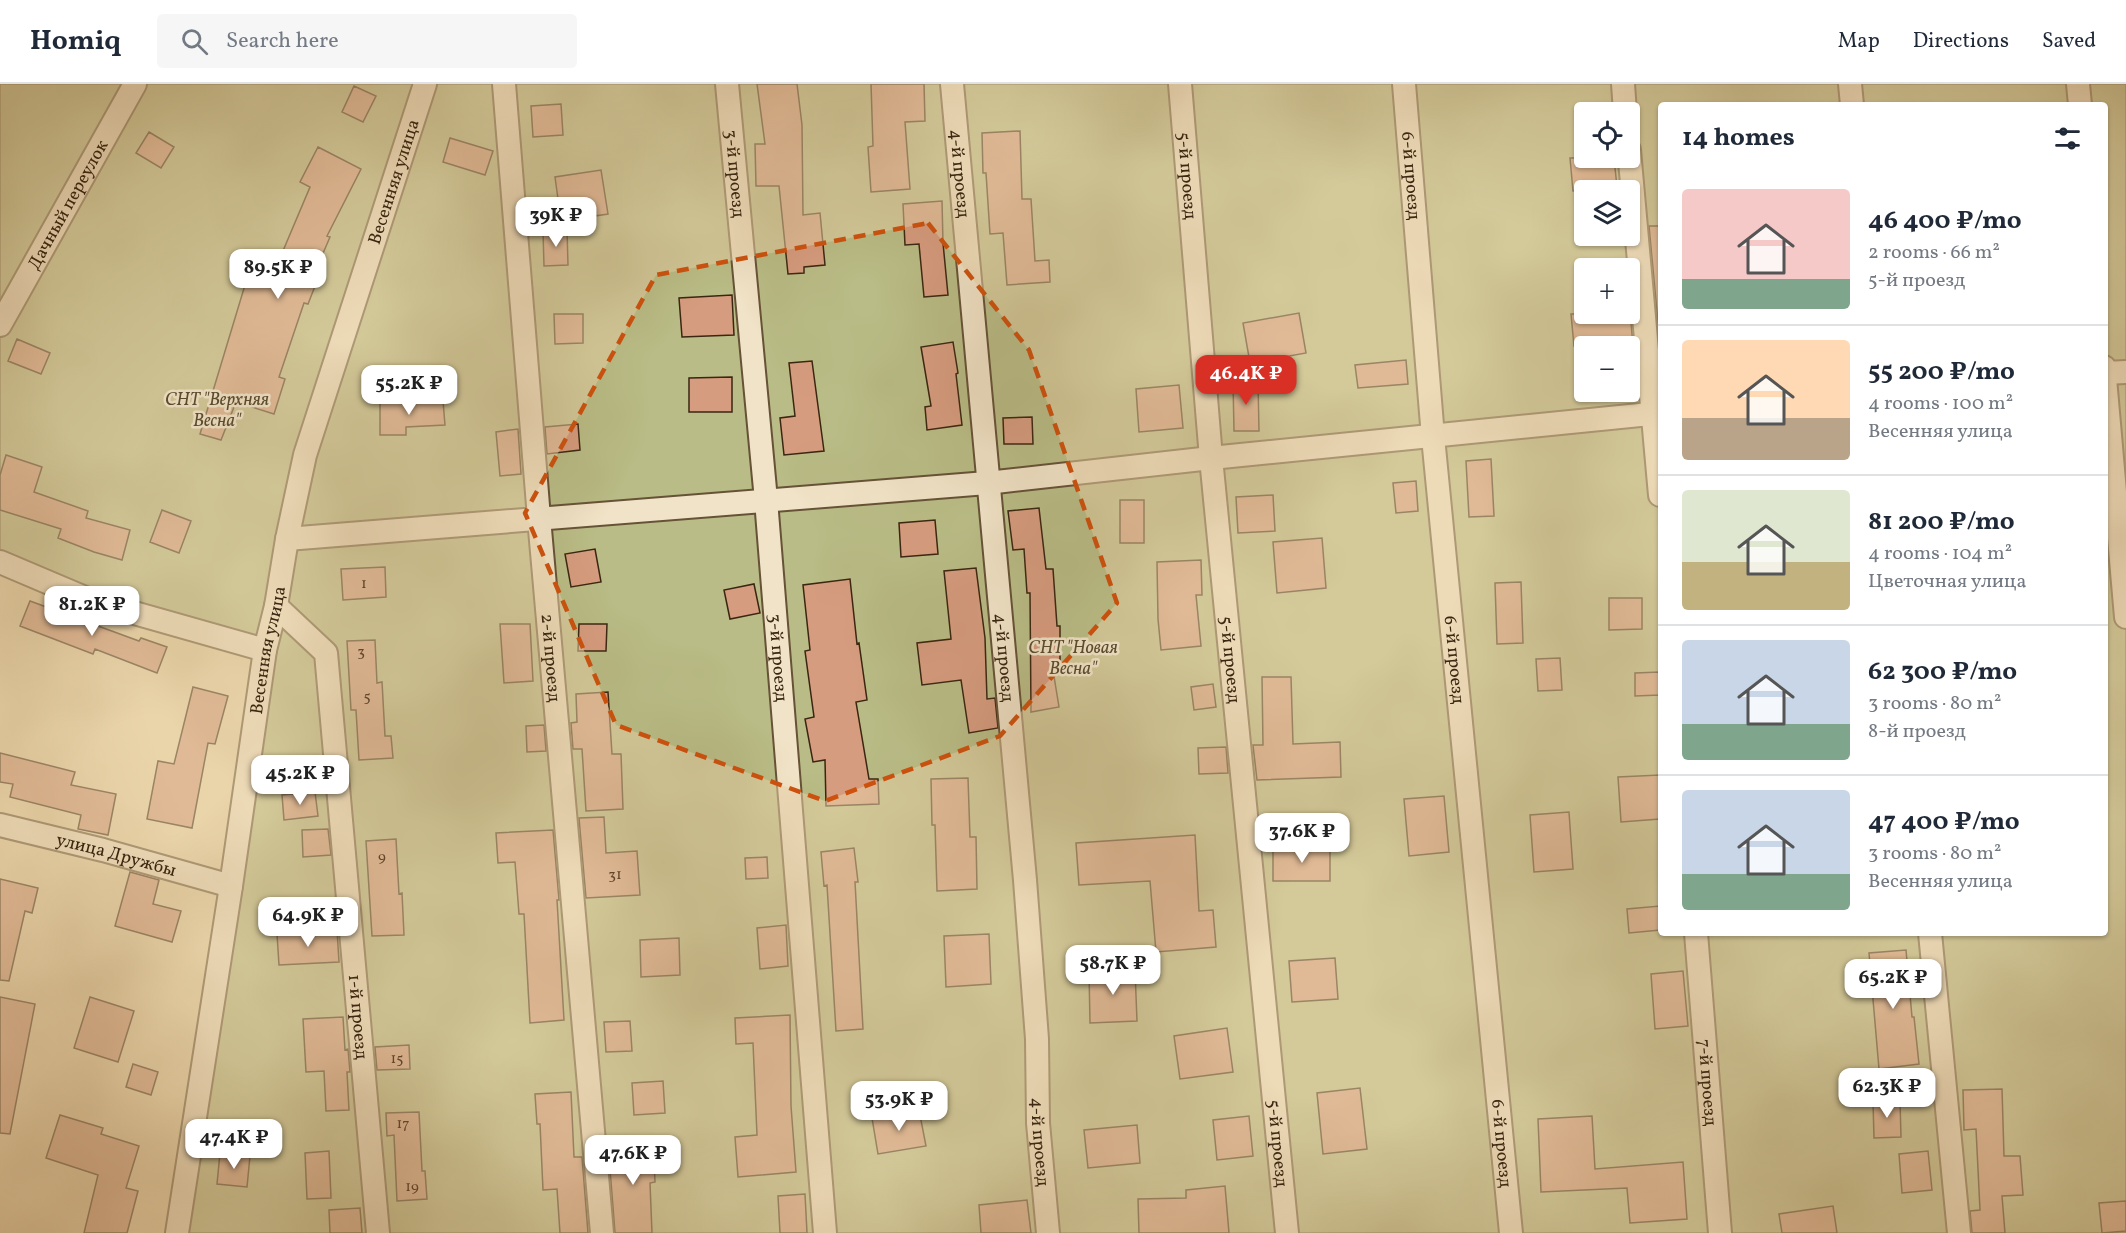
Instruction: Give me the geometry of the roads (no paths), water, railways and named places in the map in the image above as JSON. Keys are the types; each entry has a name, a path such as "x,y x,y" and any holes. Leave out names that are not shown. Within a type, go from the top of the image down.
{"street":[{"name":"Дачный переулок","path":"0,325 135,84"},
{"name":"Весенняя улица","path":"177,1233 265,650 276,606 287,539 305,455 425,84"},
{"name":"2-й проезд","path":"504,84 539,518 602,1233"},
{"name":"3-й проезд","path":"727,84 766,500 825,1233"},
{"name":"4-й проезд","path":"952,84 1025,880 1037,1039 1038,1123 1048,1233"},
{"name":"5-й проезд","path":"1180,84 1211,458 1287,1233"},
{"name":"6-й проезд","path":"1404,84 1433,436 1511,1233"},
{"path":"1623,84 1624,102"},
{"path":"1850,84 1852,102"},
{"path":"2078,84 2080,102"},
{"path":"1631,168 1658,441"},
{"path":"2108,373 2126,372"},
{"path":"2108,408 2126,617"},
{"path":"287,539 987,483 1211,458 1657,414"},
{"path":"0,562 92,601 265,650"},
{"name":"1-й проезд","path":"276,606 326,653 378,1233"},
{"name":"улица Дружбы","path":"0,825 103,850 231,886"},
{"name":"7-й проезд","path":"1696,936 1720,1233"},
{"path":"1930,936 1959,1233"}],"park label":[{"name":"СНТ \"Верхняя Весна\"","path":"217,409"},
{"name":"СНТ \"Новая Весна\"","path":"1073,657"}]}
